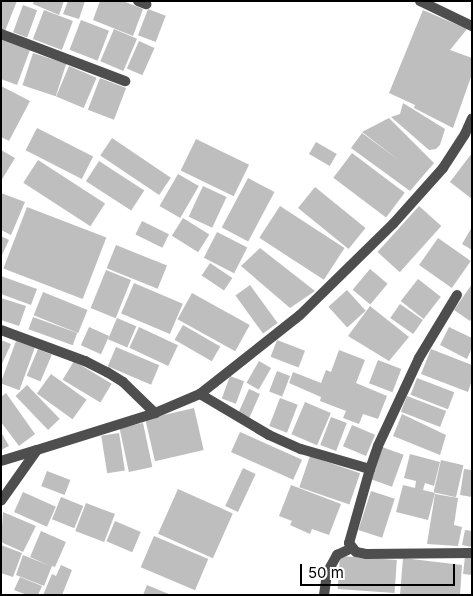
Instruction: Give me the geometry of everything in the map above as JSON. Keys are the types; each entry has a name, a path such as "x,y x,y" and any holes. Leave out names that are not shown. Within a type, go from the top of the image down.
{"street":[{"path":"420,1 472,26"},
{"path":"1,34 125,81"},
{"path":"1,462 155,413 200,394 307,309 393,224 468,136 472,118"},
{"path":"352,548 350,539 370,469 419,358 457,295"},
{"path":"1,330 86,361 107,372 123,382 155,413"},
{"path":"200,394 277,439 328,458 370,469"},
{"path":"1,501 37,450"},
{"path":"324,595 327,573 337,555 352,548 366,554 472,554"}],"building":[{"path":"1,1 17,1 5,31 1,30"},
{"path":"34,1 64,1 59,15 33,4"},
{"path":"68,1 85,1 79,19 63,14"},
{"path":"100,1 123,1 143,9 133,36 93,20"},
{"path":"23,5 37,10 27,37 13,32"},
{"path":"148,9 166,16 156,42 138,35"},
{"path":"44,10 73,21 62,50 33,39"},
{"path":"423,10 467,29 450,50 472,58 472,74 453,128 414,108 415,105 389,93"},
{"path":"81,20 109,31 98,61 70,50"},
{"path":"114,29 137,39 123,71 100,61"},
{"path":"1,38 30,50 17,85 1,79"},
{"path":"139,41 155,48 142,75 127,68"},
{"path":"33,53 66,64 56,96 22,85"},
{"path":"69,66 97,78 84,108 56,96"},
{"path":"100,78 126,88 114,120 88,110"},
{"path":"1,86 30,101 9,141 1,137"},
{"path":"403,103 445,129 440,145 436,149 429,150 391,117 400,114"},
{"path":"389,118 434,163 410,191 351,148 362,133 400,161 362,132"},
{"path":"37,128 93,157 82,179 26,150"},
{"path":"112,138 171,178 159,195 100,155"},
{"path":"196,139 249,165 234,196 181,170"},
{"path":"316,142 337,154 330,166 309,154"},
{"path":"1,150 15,158 1,181"},
{"path":"352,153 405,193 386,217 333,178"},
{"path":"472,153 472,199 450,182"},
{"path":"38,160 105,204 90,226 23,183"},
{"path":"99,161 144,190 131,211 86,181"},
{"path":"178,174 199,186 180,218 160,206"},
{"path":"248,178 274,192 248,242 222,227"},
{"path":"203,186 227,197 212,228 189,217"},
{"path":"315,187 366,228 349,249 298,208"},
{"path":"1,193 25,202 11,235 1,230"},
{"path":"280,206 345,248 324,280 259,238"},
{"path":"419,206 441,226 400,272 378,252"},
{"path":"27,207 106,237 83,299 3,269"},
{"path":"183,218 209,234 198,252 172,236"},
{"path":"142,221 169,234 162,248 135,234"},
{"path":"472,227 472,250 462,244"},
{"path":"217,232 247,247 234,273 204,258"},
{"path":"1,236 9,240 1,257"},
{"path":"438,238 471,261 452,288 419,265"},
{"path":"116,245 167,266 158,289 107,268"},
{"path":"260,248 315,291 290,308 241,266"},
{"path":"210,263 232,278 224,291 202,275"},
{"path":"370,269 388,284 370,304 353,290"},
{"path":"106,270 131,280 116,318 91,308"},
{"path":"1,276 37,289 31,305 1,294"},
{"path":"418,279 441,297 424,319 401,301"},
{"path":"134,283 183,304 170,334 121,313"},
{"path":"472,284 472,318 470,321 454,310"},
{"path":"250,285 278,323 263,334 235,296"},
{"path":"347,290 366,311 347,328 328,307"},
{"path":"43,292 88,310 78,333 34,315"},
{"path":"192,293 250,325 235,351 177,319"},
{"path":"1,298 26,306 19,326 1,320"},
{"path":"400,304 423,320 413,334 390,318"},
{"path":"370,306 409,337 389,361 348,336"},
{"path":"33,317 77,333 73,345 29,329"},
{"path":"117,318 136,326 127,347 108,339"},
{"path":"183,325 220,346 212,361 174,340"},
{"path":"89,327 109,336 101,354 81,345"},
{"path":"139,327 178,345 168,366 129,348"},
{"path":"449,327 472,338 472,348 467,359 440,345"},
{"path":"1,340 11,344 1,366"},
{"path":"277,340 305,351 299,368 271,357"},
{"path":"16,341 35,348 19,390 1,383"},
{"path":"116,347 159,365 151,385 108,366"},
{"path":"38,349 52,355 40,382 27,376"},
{"path":"431,349 472,365 472,380 468,392 421,374"},
{"path":"339,350 365,360 356,383 387,396 378,419 363,414 359,424 343,418 346,411 320,401 321,397 289,383 293,372 321,383 326,370 331,372"},
{"path":"378,360 401,369 392,392 369,383"},
{"path":"74,361 112,384 100,403 63,380"},
{"path":"259,361 271,368 259,390 246,383"},
{"path":"277,371 290,376 282,397 269,392"},
{"path":"51,374 87,400 72,419 37,393"},
{"path":"230,376 244,381 236,404 222,399"},
{"path":"417,378 454,392 448,409 411,395"},
{"path":"27,385 60,419 48,430 15,396"},
{"path":"249,389 260,394 249,418 238,413"},
{"path":"6,393 35,434 19,446 1,422 1,397"},
{"path":"407,396 446,411 440,427 401,412"},
{"path":"280,398 298,405 287,433 269,426"},
{"path":"305,402 331,413 317,445 291,434"},
{"path":"194,408 204,450 155,461 145,419"},
{"path":"402,414 446,435 440,455 393,436"},
{"path":"331,417 347,423 336,451 320,445"},
{"path":"143,423 152,467 129,472 120,428"},
{"path":"352,425 375,435 366,456 343,446"},
{"path":"1,432 9,446 1,450"},
{"path":"240,432 302,460 293,480 231,452"},
{"path":"119,433 125,471 107,473 101,436"},
{"path":"382,447 404,455 392,487 370,479"},
{"path":"410,454 440,462 434,486 425,483 423,490 435,493 428,520 396,512 403,485 415,488 416,481 404,478"},
{"path":"310,456 360,473 349,504 299,487"},
{"path":"441,460 463,465 456,497 434,492"},
{"path":"243,468 256,474 238,512 225,506"},
{"path":"464,469 472,470 472,497 460,495"},
{"path":"47,471 70,480 65,495 41,486"},
{"path":"291,485 341,504 329,535 312,529 310,534 290,525 292,521 279,516"},
{"path":"178,489 233,513 213,558 158,534"},
{"path":"371,491 395,499 382,538 358,530"},
{"path":"23,492 56,507 47,527 14,512"},
{"path":"435,494 458,498 454,525 462,527 458,546 427,544"},
{"path":"61,497 83,506 74,528 52,519"},
{"path":"86,503 115,514 104,542 75,531"},
{"path":"3,512 36,526 23,552 1,542"},
{"path":"115,521 141,532 132,552 106,541"},
{"path":"465,530 472,531 472,547 462,545"},
{"path":"41,531 66,542 55,567 52,566 44,586 16,575 23,555 50,566 30,557"},
{"path":"154,536 208,559 195,590 141,567"},
{"path":"1,545 22,553 13,577 1,573"},
{"path":"340,556 397,560 395,593 338,589"},
{"path":"465,557 472,558 472,575 463,574"},
{"path":"403,558 462,565 460,595 400,595"},
{"path":"61,565 72,570 62,595 43,595 52,574 56,576"},
{"path":"20,577 42,586 38,595 27,595 14,590"},
{"path":"147,585 171,595 143,595"}]}
